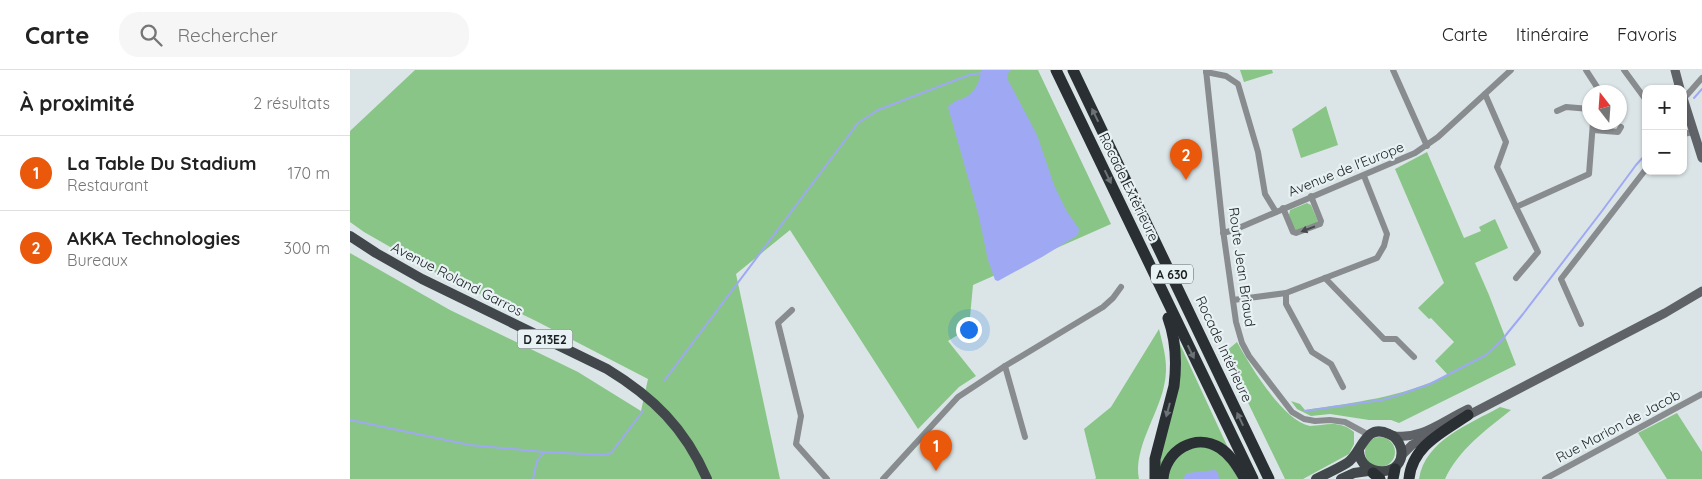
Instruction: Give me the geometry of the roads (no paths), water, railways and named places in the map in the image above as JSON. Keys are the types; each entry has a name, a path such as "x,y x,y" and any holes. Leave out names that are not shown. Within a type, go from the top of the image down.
{"highway":[{"name":"Rocade Extérieure","path":"1056,70 1253,479"},
{"name":"Rocade Intérieure","path":"1073,70 1251,442 1271,479"},
{"path":"1155,479 1155,459 1174,386 1176,351 1170,325 1154,286 1156,276"},
{"path":"1409,479 1412,464 1428,441 1468,415"},
{"path":"1150,479 1152,459 1160,435"},
{"path":"1163,479 1166,465 1174,453 1187,444 1204,442 1213,444 1226,453 1245,479"}],"main road":[{"path":"1675,70 1679,85"},
{"path":"1687,110 1702,158"},
{"name":"Avenue Roland Garros","path":"350,236 383,258 422,279 607,369 624,380 647,397 669,418 690,446 707,479"},
{"path":"1665,313 1688,292 1702,284"},
{"path":"1401,456 1412,445 1665,313 1702,291"},
{"path":"1316,479 1348,463 1364,442 1378,432 1408,437 1436,426 1466,410 1507,394"},
{"path":"1341,479 1354,473 1394,474 1401,456 1400,444 1391,435"},
{"path":"1364,442 1361,462 1374,474"}],"street":[{"path":"1393,70 1427,146"},
{"path":"1586,70 1596,85"},
{"path":"1624,70 1642,95"},
{"path":"1206,71 1226,76 1238,84 1258,152 1265,194 1280,210 1293,232 1296,233 1320,224 1321,221 1311,196"},
{"name":"Route Jean Briaud","path":"1206,71 1223,233 1238,334 1249,356 1292,412 1304,419 1315,421 1339,420 1351,424 1357,429 1364,442"},
{"name":"Avenue de l'Europe","path":"1223,233 1403,160 1427,146 1510,71"},
{"path":"1687,95 1702,78"},
{"path":"1485,94 1506,142 1497,167 1538,252 1516,278"},
{"path":"1557,111 1566,107 1582,108"},
{"path":"1516,207 1588,174 1593,130"},
{"path":"1687,133 1694,132"},
{"path":"1581,324 1560,279 1642,174"},
{"path":"1233,300 1286,293 1377,258 1384,246 1387,234 1364,176"},
{"path":"1325,278 1384,338 1396,339 1414,356"},
{"path":"883,479 958,397 1005,366 1103,307 1121,288"},
{"path":"1286,293 1286,304 1312,352 1331,364 1344,386"},
{"path":"792,310 778,323 801,416 796,444 827,479"},
{"path":"1005,366 1025,437"},
{"name":"Rue Marion de Jacob","path":"1545,479 1702,394"}],"water":[{"path":"981,70 1011,70 1007,78 1037,135 1054,185 1066,210 1079,229 1078,235 998,281 995,280 988,260 978,213 948,107 972,93 978,84"},
{"path":"1215,470 1218,472 1219,479 1184,479 1185,474 1188,473"}],"waterway":[{"path":"664,381 858,123 878,110 969,75 982,73"},
{"path":"1694,98 1702,89"},
{"path":"1305,411 1382,400 1399,395 1430,384 1486,355 1501,341 1523,314 1642,158"},
{"path":"533,479 537,461 544,452 605,455 611,453 643,411"},
{"path":"350,420 470,445 544,452"}],"place":[{"name":"AKKA Technologies","path":"1186,180"},
{"name":"La Table Du Stadium","path":"936,471"}]}
